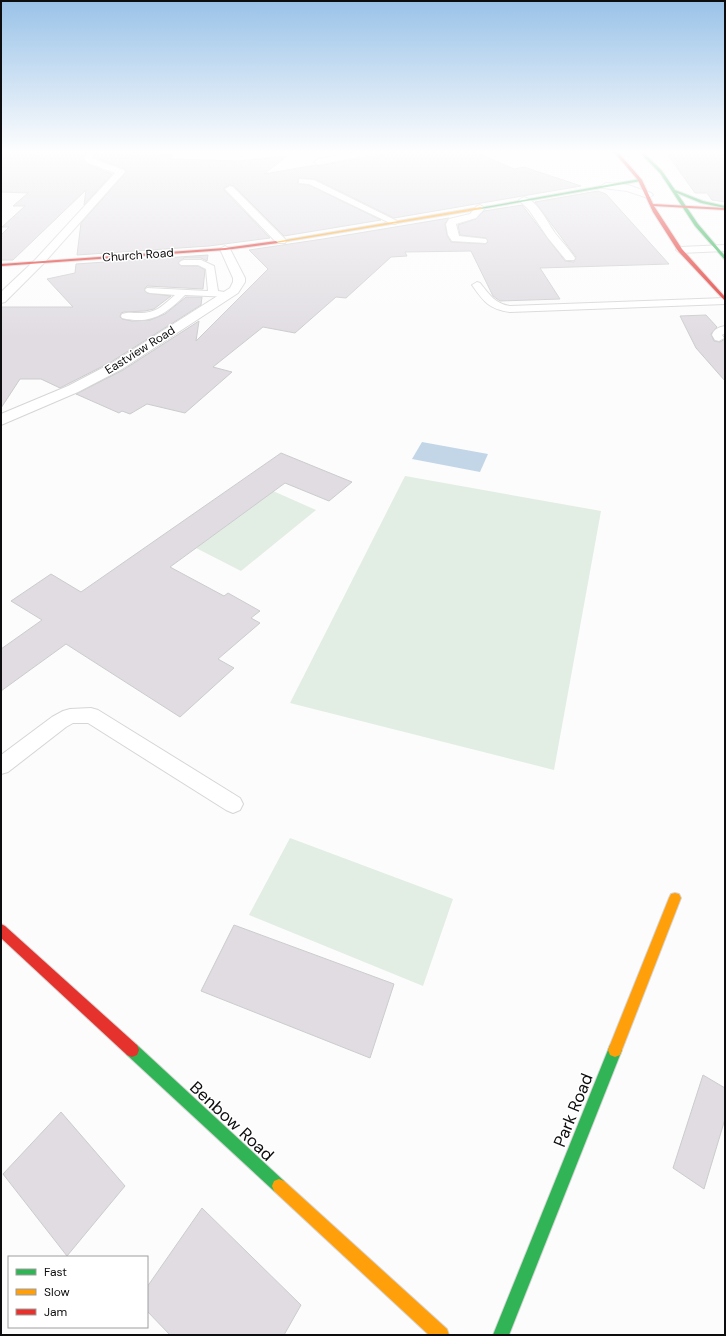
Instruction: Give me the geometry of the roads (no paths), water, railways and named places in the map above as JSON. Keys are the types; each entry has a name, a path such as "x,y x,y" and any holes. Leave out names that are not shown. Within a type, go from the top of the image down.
{"street":[{"path":"1,299 39,262 83,213"},
{"path":"254,213 281,241"},
{"name":"Church Road","path":"1,265 225,249 448,213"},
{"path":"476,213 453,221 451,224 453,235 456,239 482,241"},
{"path":"537,213 552,236 570,258"},
{"path":"656,213 680,250 725,301"},
{"path":"688,213 700,229 720,248 725,259"},
{"path":"712,213 725,215"},
{"path":"700,229 709,224"},
{"name":"Eastview Road","path":"1,420 73,389 117,366 228,295 237,286 239,278 225,249"},
{"name":"Park Road","path":"501,1335 675,898"},
{"name":"Benbow Road","path":"1,930 441,1335"}],"lane":[{"path":"377,213 395,222"},
{"path":"680,250 720,248"},
{"path":"184,263 199,263 211,268 212,294"},
{"path":"477,285 490,303 498,307 510,309 725,301"},
{"path":"150,290 228,295"},
{"path":"126,316 149,317 160,314 183,292"},
{"path":"1,766 59,722 70,716 91,715 233,804"}],"water":[{"path":"422,442 488,454 480,472 412,459"}]}
